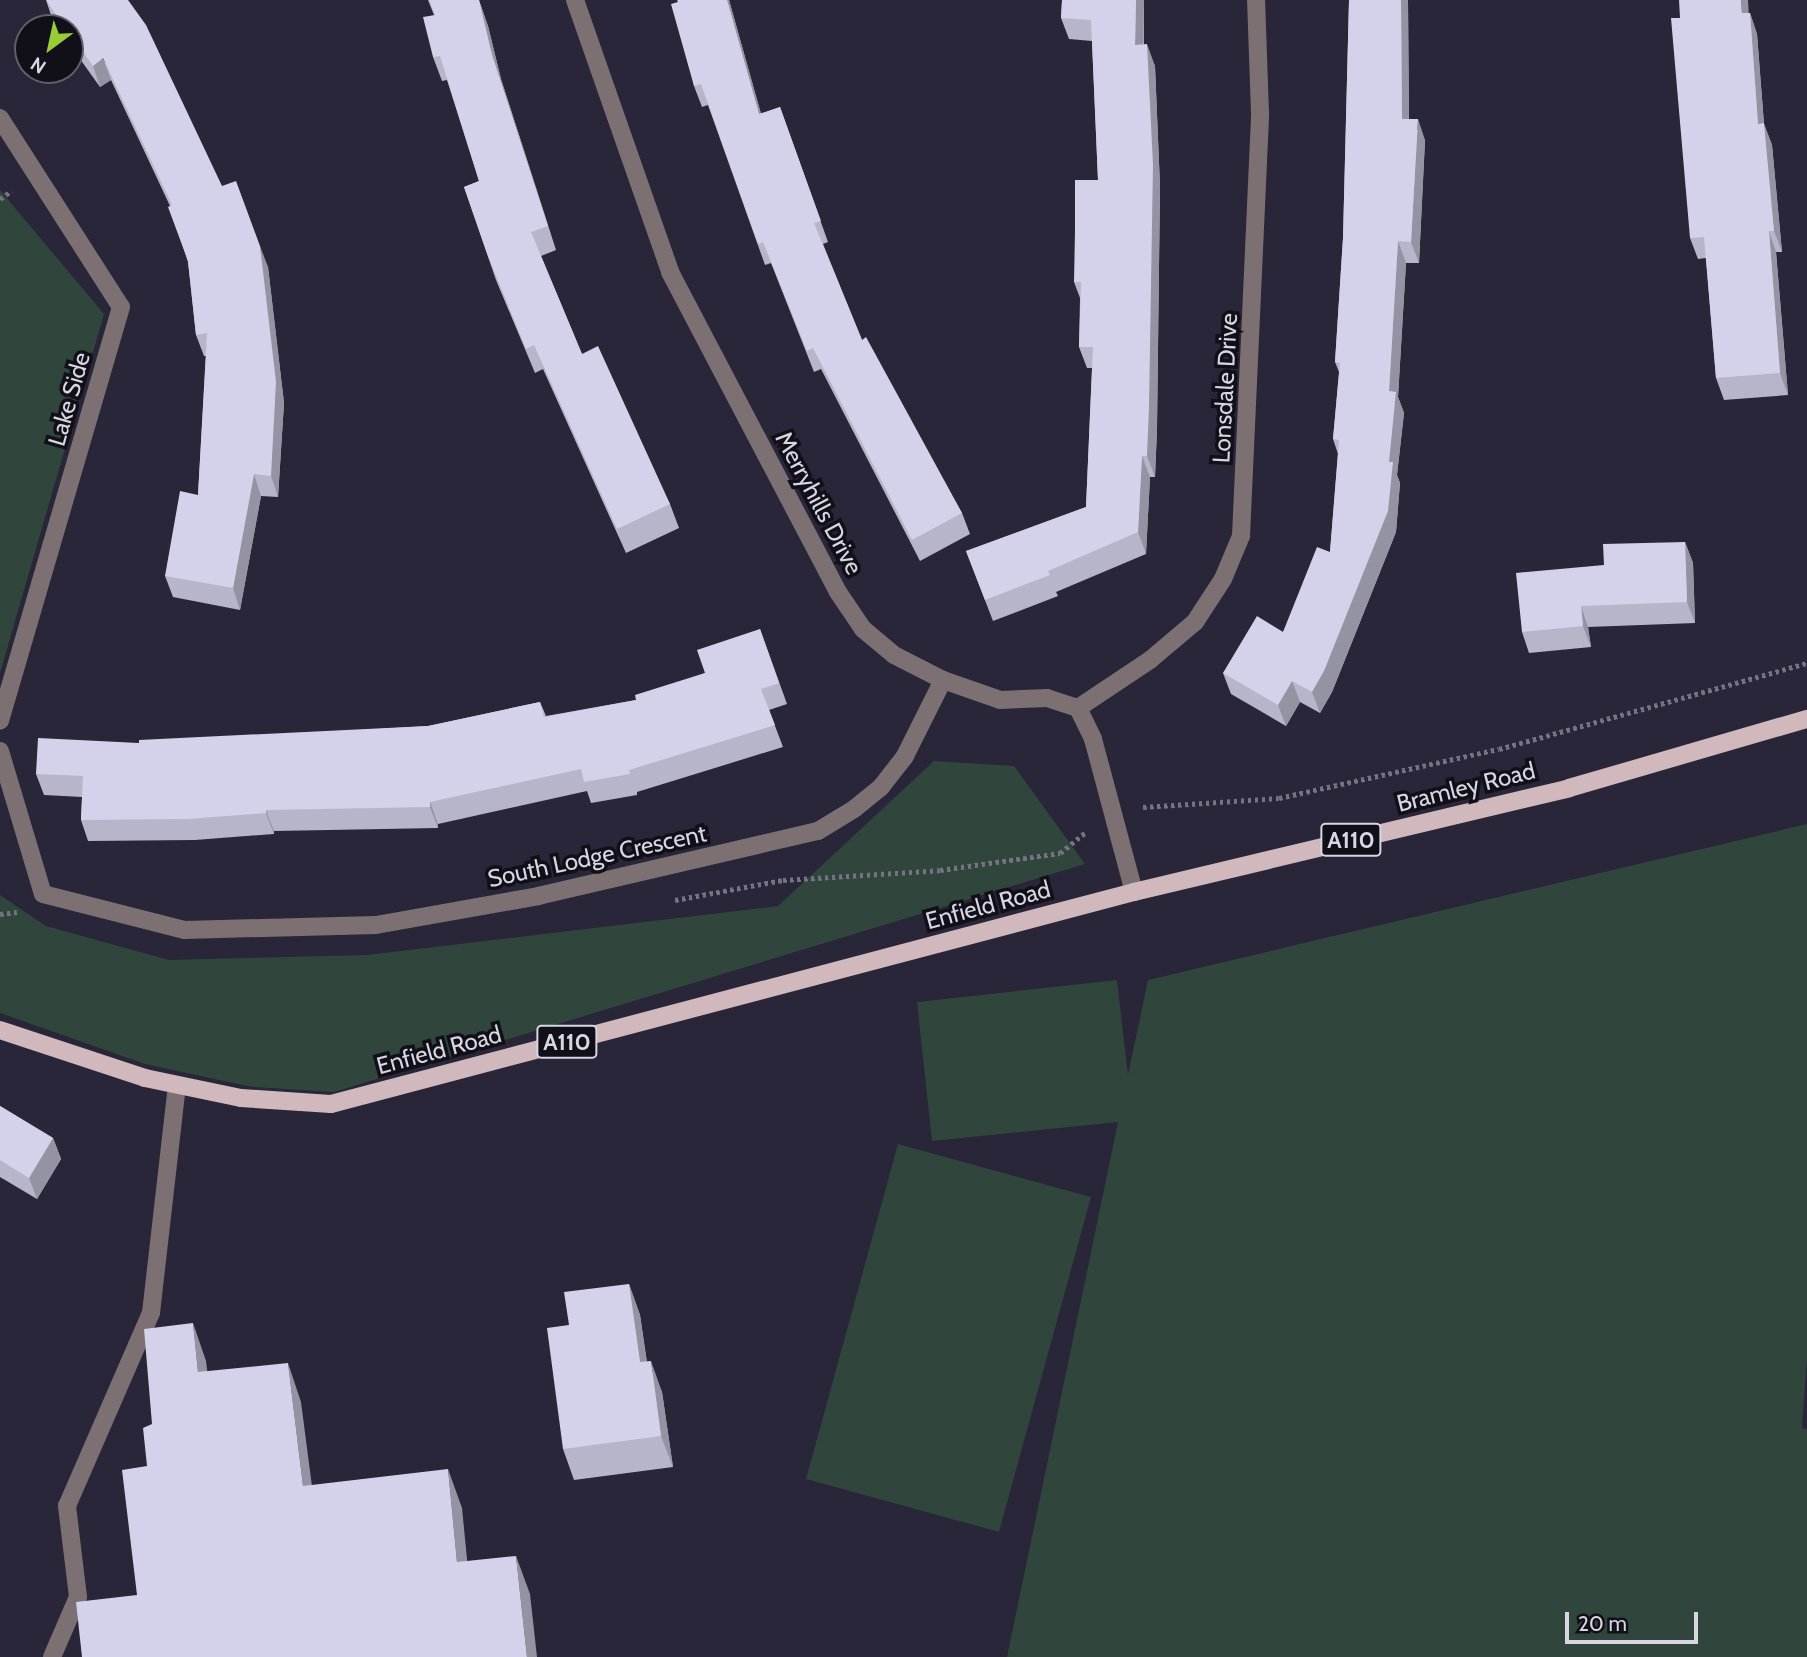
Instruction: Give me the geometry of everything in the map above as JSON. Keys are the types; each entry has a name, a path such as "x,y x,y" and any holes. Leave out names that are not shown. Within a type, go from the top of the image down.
{"main road":[{"name":"Bramley Road","path":"1133,892 1569,788 1807,719"},
{"name":"Enfield Road","path":"0,1030 145,1078 241,1098 331,1104 1133,892"}],"street":[{"name":"Merryhills Drive","path":"575,0 670,272 838,593 863,629 894,655 943,680 1000,700 1047,698 1079,708"},
{"name":"Lonsdale Drive","path":"1079,708 1150,660 1195,622 1223,579 1241,536 1260,113 1256,0"},
{"name":"Lake Side","path":"0,118 121,307 0,721"},
{"name":"South Lodge Crescent","path":"0,751 43,894 184,930 376,925 538,896 818,831 855,809 881,787 905,756 943,680"},
{"path":"1079,708 1093,739 1133,892"},
{"path":"52,1657 78,1597 67,1506 151,1313 177,1085"}],"path":[{"path":"662,903 783,880 940,870 1060,853 1113,809 1279,798 1499,749 1807,663"},
{"path":"0,914 23,911"}],"green space":[{"path":"0,190 104,314 0,673"},
{"path":"934,761 1014,766 1085,864 334,1092 252,1087 145,1064 0,1013 0,895 46,926 169,960 367,955 778,906"},
{"path":"1807,824 1807,1359 1802,1428 1807,1429 1807,1657 1007,1657 1118,1122 932,1141 917,1002 1117,980 1128,1075 1148,980"},
{"path":"898,1144 1091,1197 999,1532 806,1479"}],"building":[{"path":"46,0 128,0 146,25 222,186 236,181 260,246 276,382 271,476 254,474 233,588 165,576 180,491 198,495 207,333 196,335 188,261 168,207 172,205 103,58 93,66 84,53 84,14 56,14"},
{"path":"429,0 479,0 492,55 548,226 531,232 582,354 598,346 670,504 617,529 534,345 526,349 488,256 464,187 479,181 440,56 433,57 423,17 435,15"},
{"path":"677,0 727,0 759,114 780,107 821,221 814,223 862,340 866,337 962,513 912,540 813,348 807,351 763,242 758,244 701,84 694,86 671,4 678,2"},
{"path":"1062,0 1136,0 1135,45 1147,44 1153,165 1149,407 1147,456 1142,456 1138,532 1048,571 1050,575 985,600 966,551 1086,507 1093,347 1079,347 1081,282 1074,282 1075,180 1098,180 1091,20 1061,18"},
{"path":"1349,0 1401,0 1402,119 1418,119 1411,242 1398,241 1389,391 1396,392 1389,462 1393,462 1388,511 1324,671 1312,692 1292,681 1278,705 1223,673 1257,616 1283,632 1317,547 1330,552 1339,440 1333,439 1340,363 1335,362 1343,238"},
{"path":"1679,0 1741,0 1742,13 1750,13 1758,124 1764,123 1774,231 1769,231 1780,373 1716,378 1704,237 1690,238 1671,18 1680,18"},
{"path":"1685,542 1687,602 1581,606 1583,626 1522,632 1516,573 1604,565 1603,544"},
{"path":"760,629 779,683 761,689 775,725 629,770 630,774 584,782 581,769 430,802 430,807 266,810 266,813 188,819 81,820 83,776 36,774 38,738 139,743 139,740 428,726 540,702 544,717 636,700 635,695 705,673 697,650"},
{"path":"0,1106 53,1138 29,1178 0,1160"},
{"path":"629,1284 640,1362 651,1361 661,1436 563,1449 547,1328 569,1325 564,1292"},
{"path":"193,1323 198,1372 288,1363 303,1486 448,1469 457,1562 516,1556 527,1657 82,1657 76,1602 137,1595 122,1470 147,1466 143,1428 152,1424 144,1329"}]}
